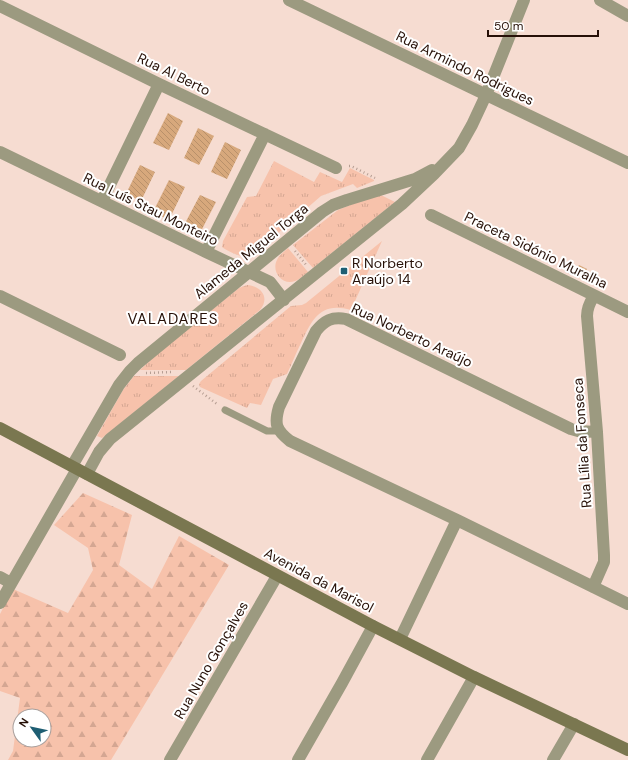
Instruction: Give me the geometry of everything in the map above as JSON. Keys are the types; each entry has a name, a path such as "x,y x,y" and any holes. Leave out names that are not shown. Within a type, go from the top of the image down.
{"street":[{"name":"Rua Armindo Rodrigues","path":"289,0 628,163"},
{"name":"Alameda Miguel Torga","path":"79,470 99,452 110,439 402,204 459,148 486,95 524,0"},
{"path":"600,0 628,16"},
{"name":"Rua Al Berto","path":"0,6 159,84 336,168"},
{"path":"102,201 159,84"},
{"path":"206,252 266,134"},
{"name":"Alameda Miguel Torga","path":"79,470 119,385 138,363 322,212 333,205 415,179 426,174 459,148"},
{"name":"Rua Luís Stau Monteiro","path":"0,152 270,282 284,300"},
{"name":"Praceta Sidónio Muralha","path":"430,215 628,312"},
{"path":"0,296 120,355"},
{"name":"Rua Lília da Fonseca","path":"593,587 604,562 597,432 587,316 587,310 594,296"},
{"name":"Rua Norberto Araújo","path":"279,431 276,417 279,407 316,331 326,321 339,317 346,319 571,429 597,432"},
{"name":"Avenida da Marisol","path":"0,428 373,626 474,677 628,750"},
{"path":"279,431 290,441 457,520 628,604"},
{"path":"0,603 79,470"},
{"path":"400,639 457,520"},
{"name":"Rua Nuno Gonçalves","path":"170,760 277,576"},
{"path":"0,577 11,583"},
{"path":"298,760 373,626"},
{"path":"426,760 474,677"},
{"path":"553,760 574,724"}],"lane":[{"path":"225,410 266,431 279,431"}],"path":[{"path":"287,241 314,275"},
{"path":"186,378 195,389 225,410"}],"green space":[{"path":"274,161 314,182 320,172 342,182 350,168 374,181 357,188 353,184 321,196 254,254 248,257 230,252 222,247 223,241 247,197 256,196"},
{"path":"381,195 395,202 313,268 293,245 338,210 360,201"},
{"path":"382,241 351,310 332,308 319,314 309,326 287,374 273,379 261,405 250,403 247,408 200,387 199,384 201,381 291,306 306,303"},
{"path":"288,248 308,272 298,280 290,282 282,279 275,269 278,258"},
{"path":"247,285 257,288 263,293 263,306 186,370 140,370 156,355 239,288"},
{"path":"134,376 179,376 102,438 97,436 123,390"},
{"path":"83,493 132,515 119,565 152,589 179,536 229,565 111,760 8,760 13,748 52,748 52,708 19,708 20,698 0,691 0,614 13,589 68,613 93,570 88,548 54,525"}],"building":[{"path":"168,113 183,121 169,150 153,143"},
{"path":"198,128 214,136 199,165 184,158"},
{"path":"225,142 241,150 227,179 211,172"},
{"path":"140,165 155,172 141,201 126,194"},
{"path":"169,180 185,187 169,220 153,212"},
{"path":"200,195 216,202 199,235 183,227"},
{"path":"579,265 587,269 585,274 576,270"}],"place":[{"name":"R Norberto Araújo 14","path":"344,271"}],"district":[{"name":"VALADARES","path":"173,319"}]}
